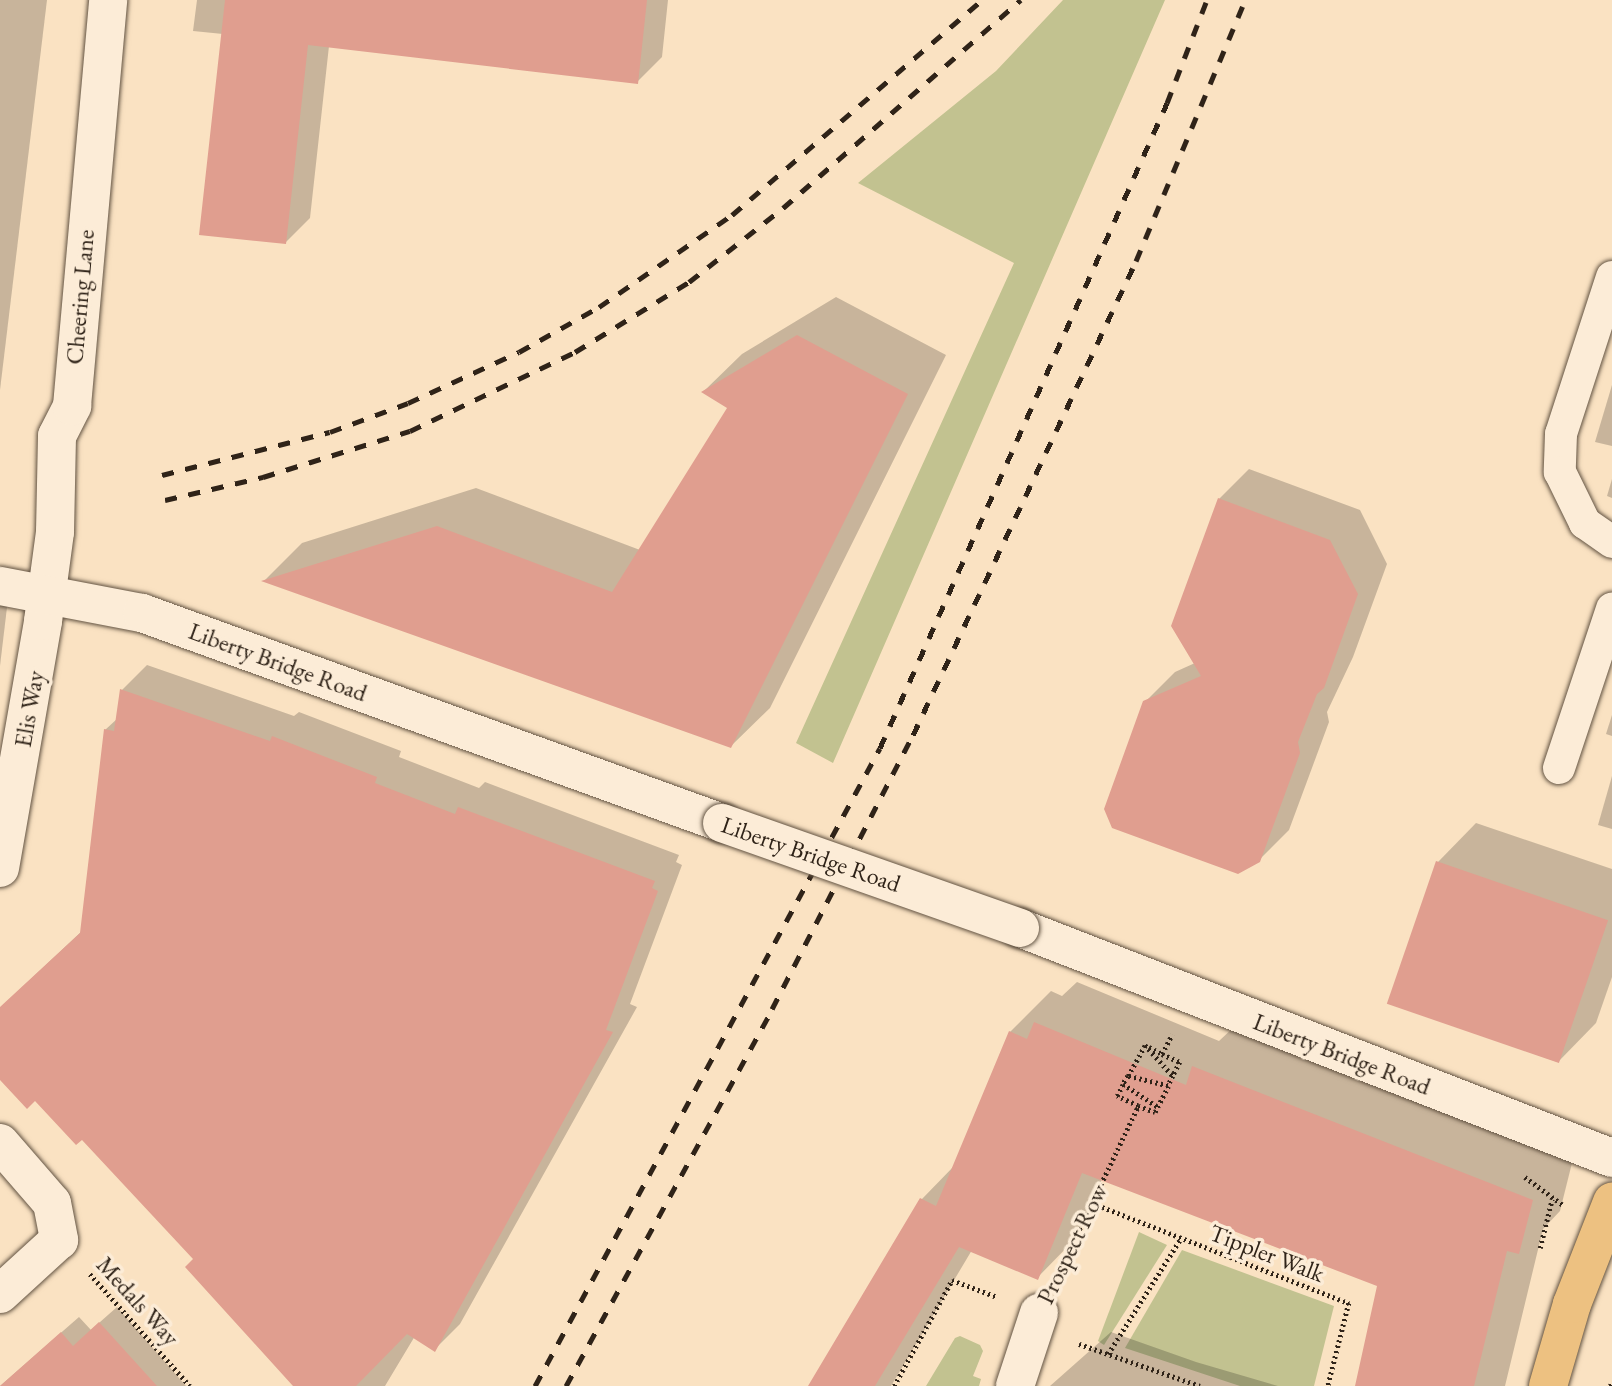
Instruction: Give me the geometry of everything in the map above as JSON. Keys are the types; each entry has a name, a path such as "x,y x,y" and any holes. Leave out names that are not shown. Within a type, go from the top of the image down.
{"main road":[{"path":"1548,1386 1572,1304 1612,1202"}],"street":[{"name":"Cheering Lane","path":"46,591 55,532 58,436 72,406 108,0"},
{"name":"Liberty Bridge Road","path":"0,586 46,591 142,613 1020,928 1612,1158"},
{"name":"Elis Way","path":"0,868 46,591"},
{"path":"0,1143 52,1203 59,1240 0,1294"},
{"name":"Prospect Row","path":"1015,1386 1036,1321"}],"lane":[{"path":"1612,277 1561,433 1560,472 1585,523 1612,542"},
{"path":"1559,768 1612,609"}],"path":[{"path":"1162,1054 1175,1027"},
{"path":"1145,1045 1180,1062 1155,1112 1116,1096 1145,1045"},
{"path":"1145,1045 1173,1076"},
{"path":"1128,1076 1168,1086"},
{"path":"1123,1084 1158,1107"},
{"name":"Prospect Row","path":"1036,1321 1138,1106"},
{"path":"1520,1174 1552,1199 1540,1248"},
{"name":"Tippler Walk","path":"1092,1203 1349,1303 1328,1386"},
{"path":"1108,1354 1181,1238"},
{"name":"Medals Way","path":"59,1240 190,1386"},
{"path":"894,1386 952,1280"},
{"path":"1036,1321 1108,1354 1200,1386"}],"green space":[{"path":"1063,0 1165,0 833,763 796,743 1014,263 858,183 996,71"},
{"path":"1139,1232 1167,1245 1104,1345 1098,1341"},
{"path":"1182,1250 1334,1306 1314,1386 1240,1386 1125,1348"},
{"path":"960,1336 980,1345 983,1351 973,1376 981,1379 979,1386 926,1386 955,1338"}],"building":[{"path":"225,0 647,0 638,84 308,45 286,244 199,235"},
{"path":"797,335 908,394 731,748 261,581 437,526 612,592 727,408 701,392"},
{"path":"1218,498 1330,540 1358,594 1324,688 1317,694 1298,742 1300,753 1260,862 1238,874 1112,828 1104,809 1143,701 1201,676 1171,626"},
{"path":"120,689 270,741 272,736 377,777 375,783 455,814 458,807 655,881 652,888 658,891 606,1030 613,1032 435,1352 407,1334 356,1386 293,1386 185,1267 193,1259 82,1140 76,1145 35,1101 27,1109 0,1080 0,1007 80,933 104,729 114,731"},
{"path":"1436,861 1608,920 1559,1063 1387,1004"},
{"path":"1034,1022 1186,1085 1192,1066 1533,1200 1519,1254 1507,1251 1474,1386 1355,1386 1377,1286 1082,1173 1038,1280 959,1247 875,1386 808,1386 920,1198 936,1206 1009,1031 1027,1039"},
{"path":"99,1322 157,1386 0,1386 61,1332 73,1346"}],"railway":[{"path":"162,475 330,432 408,403 519,352 599,307 732,215 982,0"},
{"path":"165,500 263,477 410,431 575,352 689,282 783,208 1021,0"},
{"path":"535,1386 880,748 1167,103 1207,0"},
{"path":"566,1386 772,1009 913,735 1136,261 1245,0"}]}
